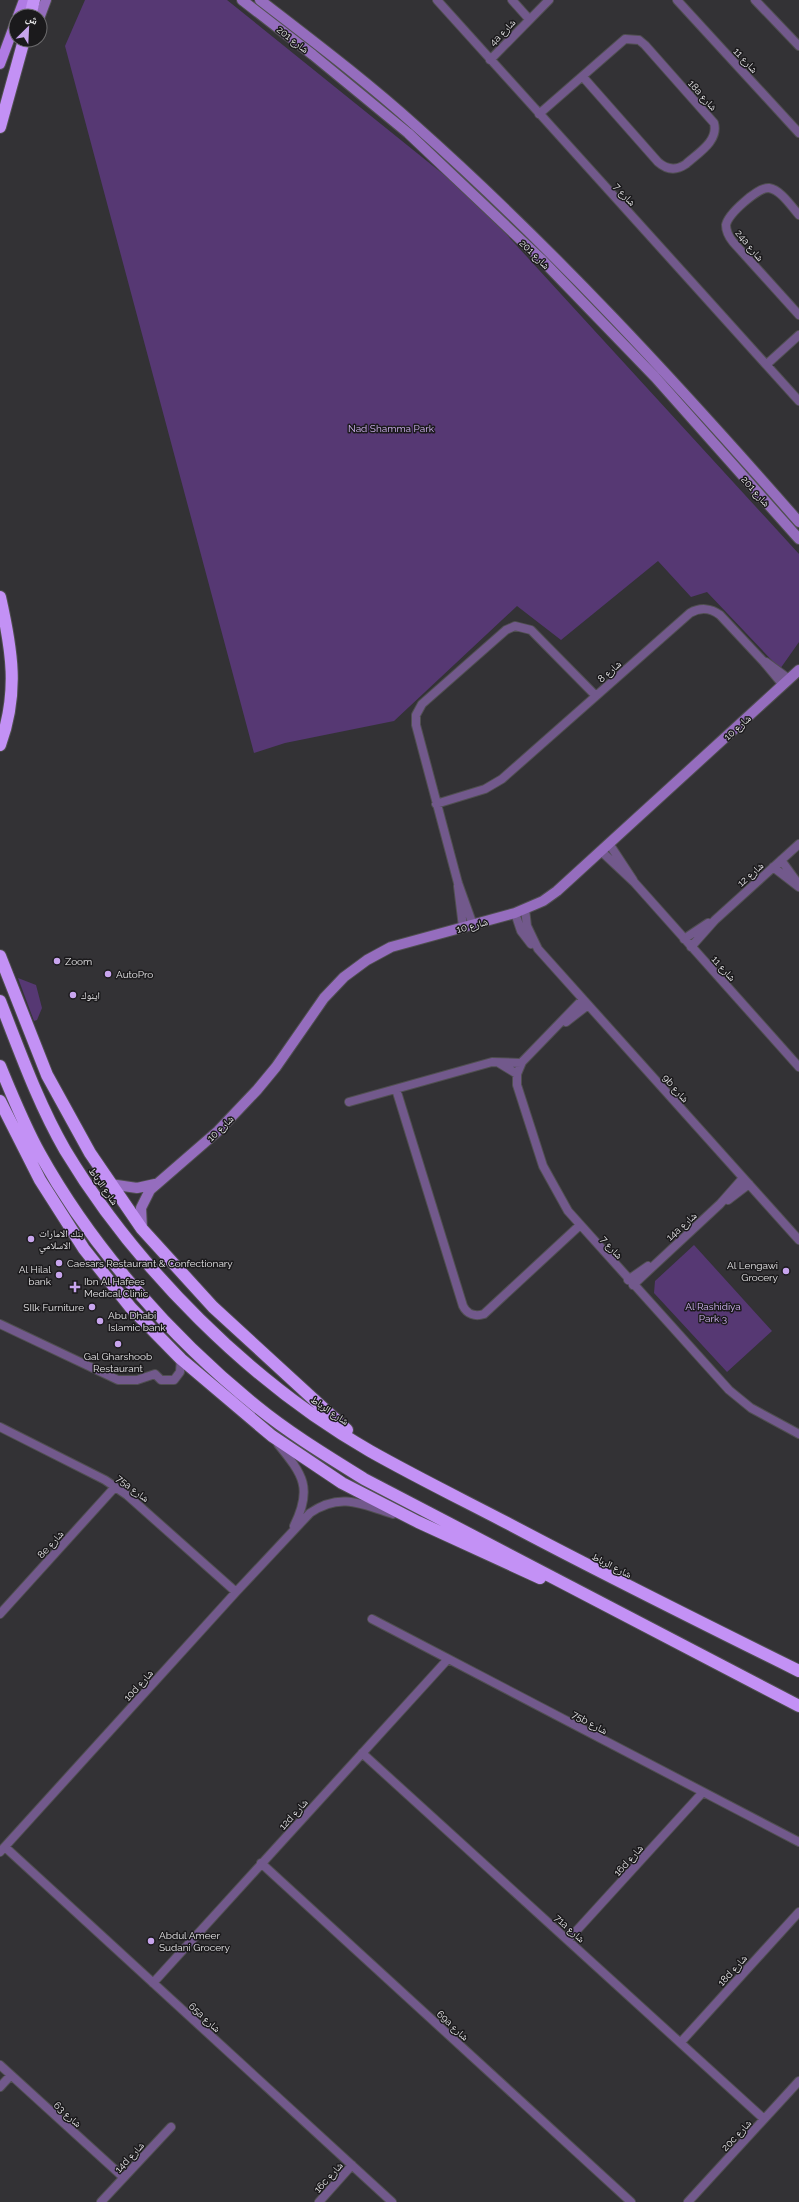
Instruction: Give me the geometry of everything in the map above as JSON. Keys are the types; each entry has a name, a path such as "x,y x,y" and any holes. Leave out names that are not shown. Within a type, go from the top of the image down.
{"highway":[{"path":"0,127 22,48"},
{"path":"0,597 10,638 13,672 10,706 0,745"},
{"path":"0,956 47,1075 90,1153 142,1229 213,1307 370,1452"},
{"name":"شارع الرباط","path":"0,1001 36,1094 51,1123 91,1190 129,1240 196,1315 228,1346 297,1402 370,1452 604,1574 799,1671"},
{"path":"0,1066 34,1143 83,1221 147,1303 185,1343 256,1406 316,1450 364,1478 590,1598 799,1706"},
{"path":"0,1101 40,1180 84,1249 131,1308 181,1359 272,1436 342,1483 418,1522 522,1572 590,1598"}],"main road":[{"path":"0,64 8,42"}],"street":[{"name":"شارع 201","path":"242,0 313,55 408,133 542,260 655,377 799,539"},
{"name":"شارع 201","path":"260,0 359,78 415,125 483,188 625,329 799,522"},
{"name":"شارع 7","path":"437,0 799,400"},
{"name":"4a شارع","path":"512,0 529,19"},
{"name":"4a شارع","path":"490,60 529,19 550,0"},
{"name":"شارع 11","path":"677,0 799,133"},
{"path":"755,0 799,46"},
{"name":"18a شارع","path":"539,114 584,77 625,39 639,40 714,123 716,130 714,137 681,168 668,168 658,162 584,77"},
{"path":"10,94 27,48"},
{"name":"24a شارع","path":"799,215 777,191 769,188 762,189 730,216 726,225 728,234 733,242 799,315"},
{"path":"767,364 799,335"},
{"name":"شارع 8","path":"435,802 462,797 485,789 502,779 690,613 698,609 712,610 720,615 763,661 786,682"},
{"path":"473,925 458,883 435,802 416,725 416,715 422,704 506,630 515,626 531,630 594,698"},
{"name":"شارع 10","path":"142,1229 141,1208 144,1198 157,1183 208,1140 257,1090 276,1067 324,998 344,977 367,960 391,947 520,911 557,891 610,845 799,670"},
{"name":"شارع 12","path":"690,947 715,920 799,844"},
{"name":"شارع 11","path":"610,845 634,882"},
{"name":"شارع 11","path":"602,852 634,882 690,947 799,1067"},
{"path":"781,860 799,887"},
{"path":"773,867 799,887"},
{"path":"458,883 463,927"},
{"name":"9b شارع","path":"520,911 538,949 799,1240"},
{"name":"شارع 12","path":"684,939 715,920"},
{"name":"شارع 7","path":"586,1002 558,1026 521,1063 517,1074 517,1085 543,1166 560,1199 579,1226 732,1394 755,1410 799,1434"},
{"path":"349,1102 492,1062 521,1063"},
{"path":"492,1062 505,1066 517,1074"},
{"path":"396,1089 463,1306 467,1311 477,1315 484,1314 579,1226"},
{"name":"14a شارع","path":"631,1283 746,1181"},
{"name":"شارع 10","path":"110,1184 138,1188 157,1183"},
{"path":"0,1324 118,1380 137,1380 155,1374 161,1380 174,1380 180,1372 181,1359"},
{"name":"75a شارع","path":"0,1427 115,1487 138,1503 236,1592"},
{"name":"10d شارع","path":"272,1436 295,1464 304,1481 304,1504 291,1532"},
{"name":"8e شارع","path":"0,1614 115,1487"},
{"name":"10d شارع","path":"2,1850 291,1532 318,1508 335,1501 358,1503 418,1522"},
{"name":"75b شارع","path":"372,1619 799,1842"},
{"name":"12d شارع","path":"152,1983 448,1659"},
{"name":"71a شارع","path":"362,1753 764,2119"},
{"name":"16d شارع","path":"568,1940 703,1792"},
{"name":"65a شارع","path":"2,1850 152,1983 392,2202"},
{"name":"69a شارع","path":"261,1863 631,2202"},
{"name":"18d شارع","path":"680,2042 799,1912"},
{"name":"شارع 63","path":"0,2065 123,2177"},
{"path":"0,2087 11,2075"},
{"name":"20c شارع","path":"688,2202 799,2081"},
{"name":"14d شارع","path":"101,2202 171,2127"},
{"name":"16c شارع","path":"319,2202 352,2165"}],"green space":[{"name":"Nad Shamma Park","path":"85,0 227,0 474,199 799,554 799,642 780,669 707,592 691,597 658,561 561,640 517,606 394,721 285,743 254,753 65,46"},
{"path":"18,978 36,985 42,1008 37,1020 34,1021"},
{"name":"Al Rashidiya Park 3","path":"694,1245 772,1331 727,1372 654,1293 655,1281"}],"place":[{"name":"Zoom","path":"57,961"},
{"name":"AutoPro","path":"108,974"},
{"name":"اينوك","path":"73,995"},
{"name":"بنك الامارات الاسلامي","path":"31,1239"},
{"name":"Caesars Restaurant & Confectionary","path":"59,1263"},
{"name":"Al Lengawi Grocery","path":"786,1271"},
{"name":"Al Hilal bank","path":"59,1275"},
{"name":"Ibn Al Hafees Medical Clinic","path":"75,1287"},
{"name":"SIlk Furniture","path":"92,1307"},
{"name":"Abu Dhabi Islamic bank","path":"100,1321"},
{"name":"Gal Gharshoob Restaurant","path":"118,1344"},
{"name":"Abdul Ameer Sudani Grocery","path":"151,1941"}]}
